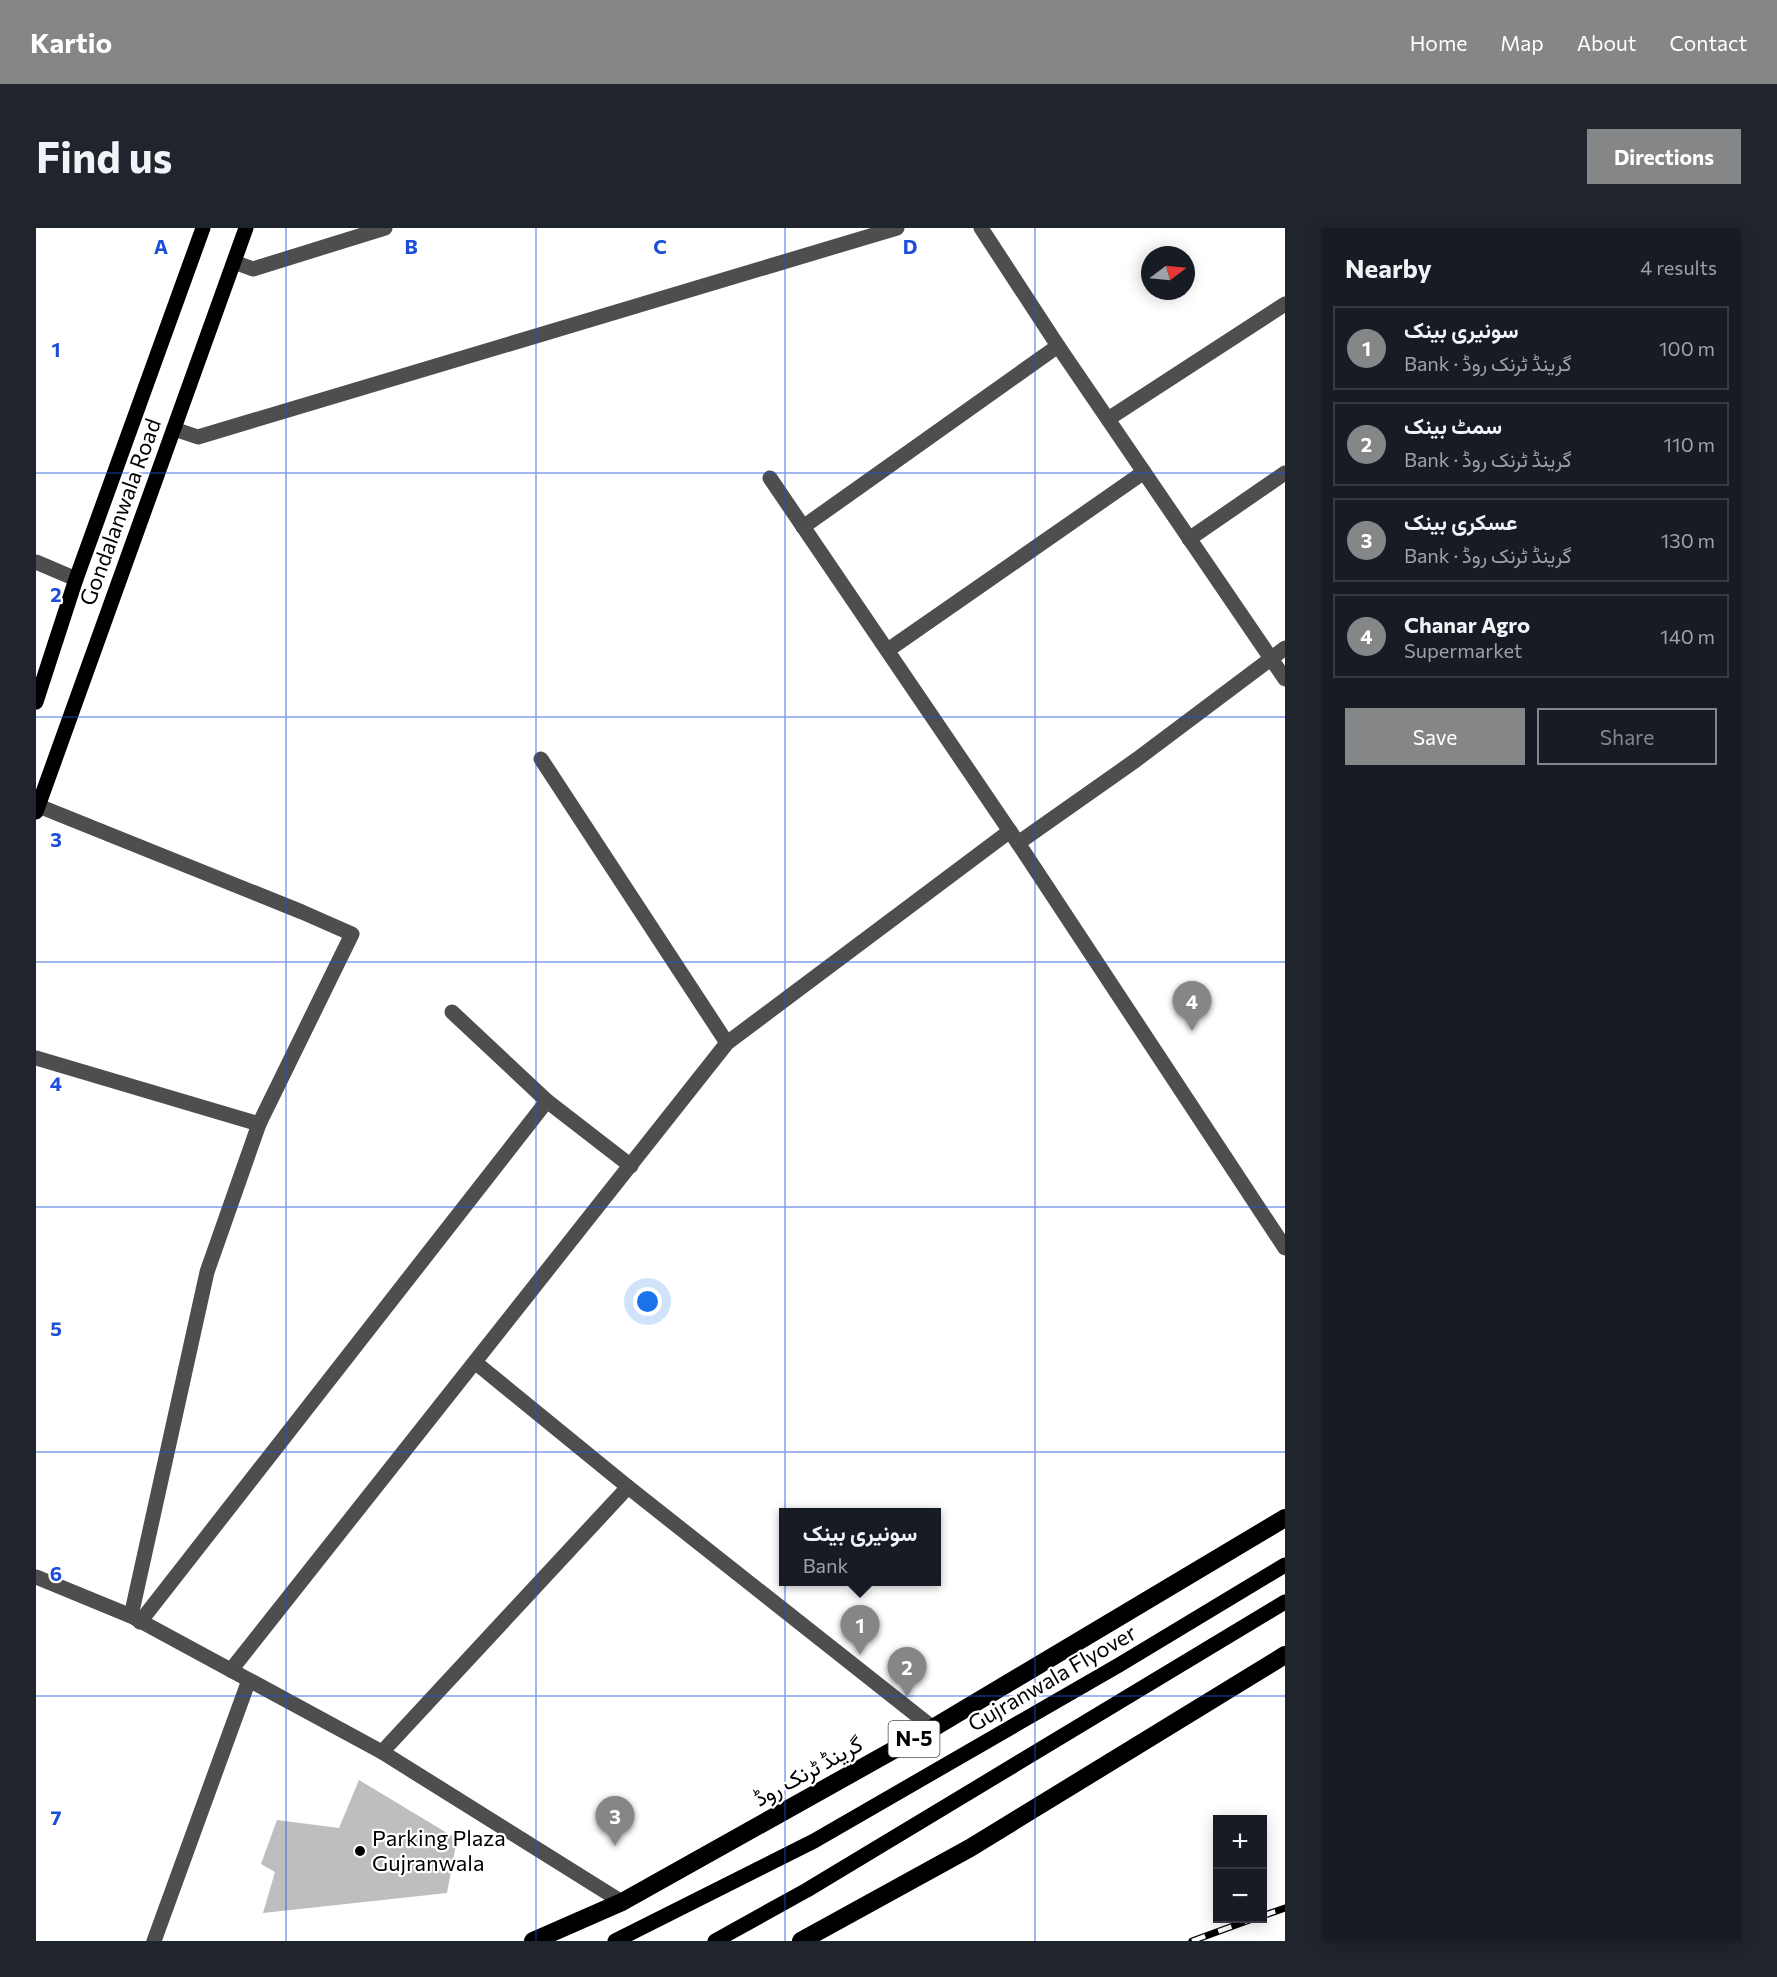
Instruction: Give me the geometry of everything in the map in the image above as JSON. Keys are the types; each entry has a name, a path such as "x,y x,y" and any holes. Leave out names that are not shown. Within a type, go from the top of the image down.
{"highway":[{"name":"گرینڈ ٹرنک روڈ","path":"533,1941 622,1902 933,1728 1285,1518"},
{"path":"801,1941 970,1848 1285,1654"}],"main road":[{"name":"Gondalanwala Road","path":"36,702 76,579 203,228"},
{"name":"Gondalanwala Road","path":"37,807 246,228"},
{"name":"Gujranwala Flyover","path":"615,1941 814,1841 1119,1665 1285,1565"},
{"path":"715,1941 817,1884 1285,1602"}],"street":[{"path":"234,262 253,269 385,228"},
{"path":"174,429 198,436 897,228"},
{"path":"981,228 1058,346 1285,679"},
{"path":"1108,419 1285,304"},
{"path":"803,526 1058,346"},
{"path":"888,650 1144,472"},
{"path":"1189,539 1285,474"},
{"path":"770,478 1014,837 1285,1248"},
{"path":"36,562 76,579"},
{"path":"231,1670 727,1043 1014,837 1136,760 1285,648"},
{"path":"541,759 727,1043"},
{"path":"37,807 352,934 260,1124 207,1272 135,1619"},
{"path":"452,1011 547,1101 631,1166"},
{"path":"36,1058 260,1124"},
{"path":"135,1619 547,1101"},
{"path":"476,1363 628,1487 933,1728"},
{"path":"382,1752 628,1487"},
{"path":"36,1577 135,1619 382,1752 622,1902"},
{"path":"154,1941 249,1680"}],"building":[{"name":"Parking Plaza Gujranwala","path":"359,1780 457,1839 447,1893 263,1913 275,1872 261,1864 277,1820 339,1828"}],"railway":[{"path":"1267,1914 1285,1908"},
{"path":"1192,1941 1241,1923"}],"place":[{"name":"Chanar Agro","path":"1192,1031"},
{"name":"سونیری بینک","path":"860,1655"},
{"name":"سمٹ بینک","path":"907,1697"},
{"name":"عسکری بینک","path":"615,1846"},
{"name":"Parking Plaza Gujranwala","path":"360,1851"}]}
